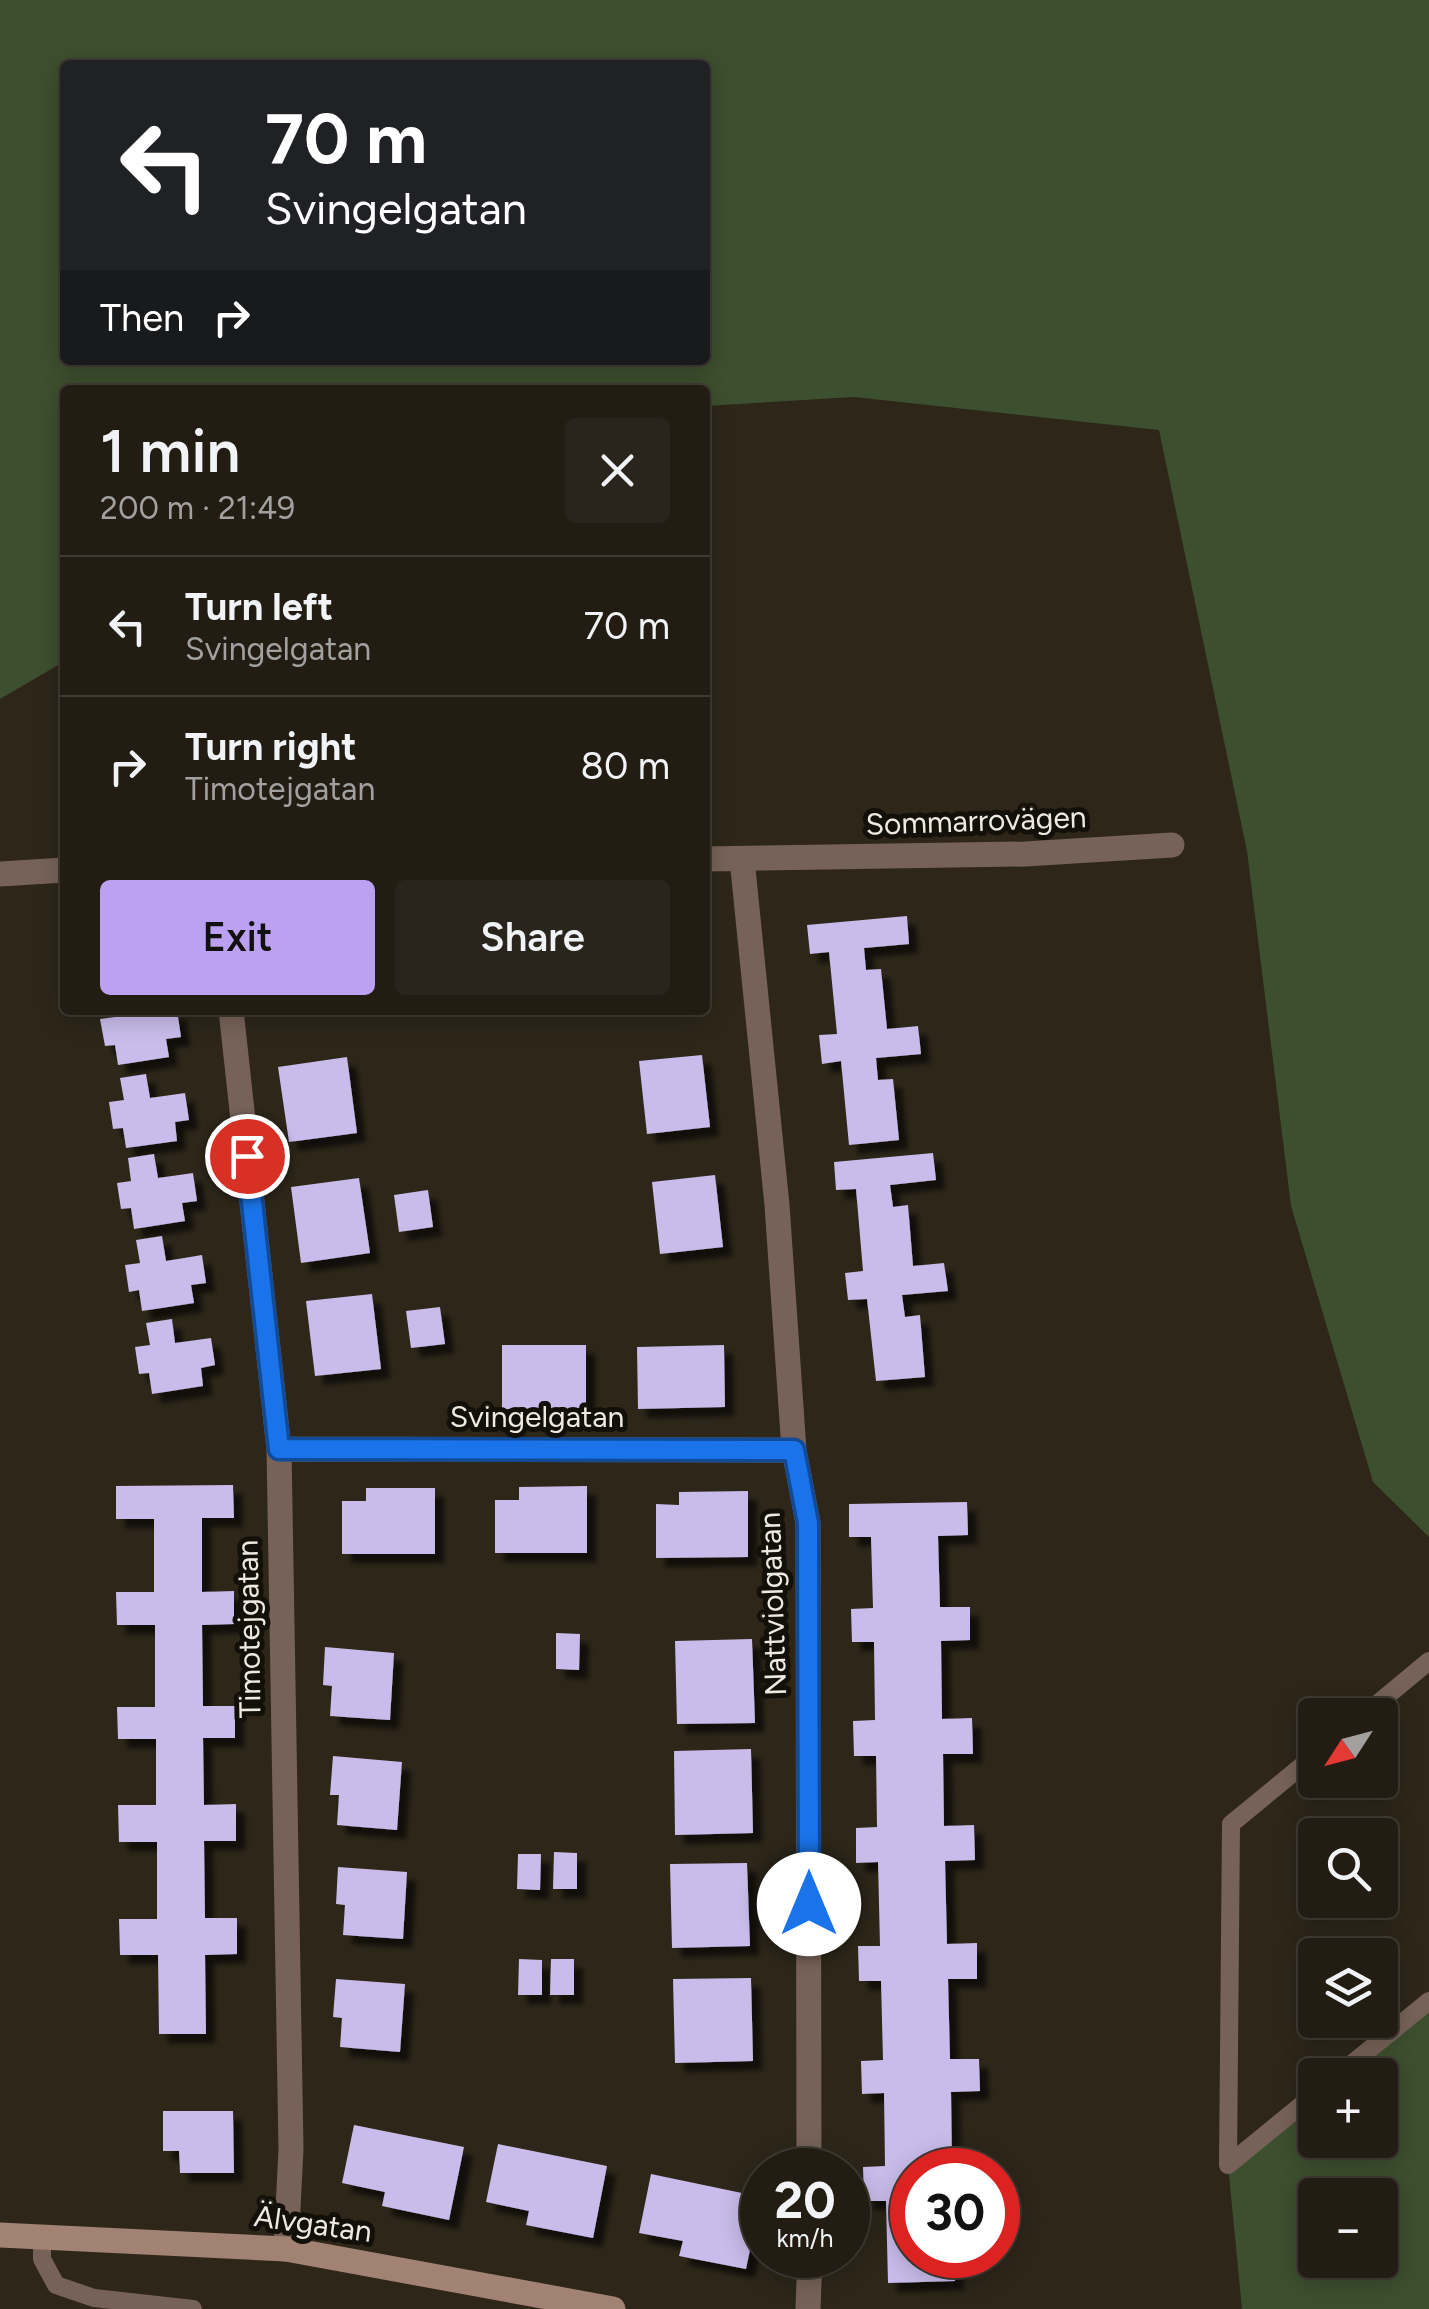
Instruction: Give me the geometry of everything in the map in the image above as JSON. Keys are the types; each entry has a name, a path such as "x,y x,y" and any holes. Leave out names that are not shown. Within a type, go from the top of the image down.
{"street":[{"name":"Sommarrovägen","path":"710,859 1025,854 1172,845"},
{"name":"Nattviolgatan","path":"742,859 777,1204 794,1450 808,1523 809,2148"},
{"path":"0,874 60,870"},
{"name":"Timotejgatan","path":"232,1015 279,1449 291,2149 286,2249"},
{"name":"Svingelgatan","path":"279,1449 794,1450"},
{"name":"Älvgatan","path":"0,2235 286,2249 613,2309"},
{"path":"808,2309 809,2278"}],"lane":[{"path":"1384,1698 1429,1661"},
{"path":"1298,1769 1231,1824 1228,2164 1298,2108"},
{"path":"1359,2058 1429,2001"},
{"path":"42,2237 46,2270 56,2285 94,2298 193,2309"}],"green space":[{"path":"0,0 1429,0 1429,1537 1373,1482 1291,1206 1247,851 1159,430 854,397 710,406 710,385 60,385 60,664 0,699"},
{"path":"1429,2001 1429,2309 1242,2309 1228,2165 1298,2108 1298,2158 1398,2158 1398,2058 1359,2058 1384,2038 1398,2038 1398,2026"}],"building":[{"path":"907,916 909,944 864,948 866,970 881,969 887,1029 918,1026 921,1054 876,1058 878,1080 893,1079 899,1140 849,1145 841,1061 822,1064 819,1035 837,1034 829,952 810,954 807,925"},
{"path":"178,1015 181,1037 166,1039 169,1057 118,1065 115,1045 105,1046 100,1019"},
{"path":"702,1055 710,1127 647,1134 639,1061"},
{"path":"347,1057 357,1133 289,1142 278,1067"},
{"path":"146,1074 150,1098 185,1093 189,1120 175,1122 177,1141 126,1148 123,1128 113,1129 109,1102 124,1100 120,1078"},
{"path":"933,1153 936,1180 890,1185 893,1207 908,1205 913,1266 944,1263 948,1291 902,1295 905,1317 920,1315 925,1377 876,1381 867,1299 848,1300 845,1273 863,1271 856,1189 836,1190 834,1162"},
{"path":"154,1154 158,1178 193,1173 197,1201 182,1203 185,1221 134,1229 131,1208 121,1209 117,1183 131,1181 128,1158"},
{"path":"715,1175 723,1247 660,1254 652,1182"},
{"path":"359,1178 370,1253 301,1263 291,1187"},
{"path":"428,1190 433,1227 399,1232 394,1195"},
{"path":"162,1236 166,1261 202,1255 206,1283 191,1285 194,1303 142,1311 139,1290 129,1292 125,1265 140,1263 136,1240"},
{"path":"372,1294 381,1369 315,1376 306,1301"},
{"path":"440,1307 445,1344 411,1348 406,1311"},
{"path":"172,1319 175,1343 211,1338 215,1365 201,1368 203,1386 152,1394 149,1373 139,1374 135,1347 150,1345 146,1323"},
{"path":"502,1345 586,1345 586,1409 502,1409"},
{"path":"724,1345 725,1407 638,1409 637,1347"},
{"path":"233,1485 234,1518 202,1518 202,1592 234,1591 234,1624 202,1625 203,1706 235,1706 235,1738 203,1738 204,1805 236,1804 236,1841 204,1841 205,1918 237,1918 237,1954 205,1955 206,2034 159,2034 158,1955 120,1955 119,1919 157,1919 157,1842 119,1842 118,1805 156,1805 156,1739 118,1739 117,1707 155,1707 155,1625 117,1625 116,1592 154,1592 154,1519 116,1519 116,1486"},
{"path":"587,1486 587,1553 495,1553 495,1500 519,1500 519,1487"},
{"path":"366,1488 435,1488 435,1554 342,1554 342,1501 366,1501"},
{"path":"748,1491 748,1557 656,1558 656,1504 679,1505 679,1492"},
{"path":"967,1502 968,1535 938,1536 940,1607 970,1607 970,1640 941,1641 942,1719 972,1718 973,1754 943,1754 944,1826 974,1825 975,1860 945,1861 947,1944 977,1943 977,1979 948,1979 950,2059 979,2059 980,2091 951,2092 952,2148 890,2148 890,2278 955,2281 888,2283 886,2201 870,2201 870,2167 885,2166 884,2093 862,2094 861,2061 883,2060 881,1981 859,1981 858,1946 880,1946 878,1862 856,1863 856,1828 877,1827 876,1756 854,1756 853,1721 875,1720 874,1642 852,1642 851,1609 873,1608 871,1537 849,1537 849,1504"},
{"path":"556,1633 580,1634 579,1670 556,1669"},
{"path":"752,1639 755,1723 677,1724 675,1641"},
{"path":"325,1647 394,1653 390,1720 330,1716 332,1686 323,1685"},
{"path":"751,1749 753,1833 675,1835 674,1751"},
{"path":"333,1756 402,1762 397,1830 337,1825 339,1795 330,1795"},
{"path":"554,1852 577,1853 577,1889 553,1889"},
{"path":"518,1854 541,1854 540,1890 517,1889"},
{"path":"747,1863 750,1946 672,1948 670,1864"},
{"path":"338,1867 407,1872 403,1939 343,1935 345,1905 336,1904"},
{"path":"519,1959 542,1960 542,1995 518,1995"},
{"path":"551,1959 574,1959 574,1995 550,1995"},
{"path":"751,1978 753,2061 675,2063 673,1979"},
{"path":"336,1979 405,1984 400,2052 340,2047 342,2018 333,2017"},
{"path":"163,2111 233,2111 234,2173 180,2173 179,2151 163,2151"},
{"path":"354,2125 464,2147 449,2220 382,2206 385,2192 342,2183"},
{"path":"498,2144 607,2166 593,2238 526,2225 529,2211 486,2202"},
{"path":"651,2174 740,2193 740,2268 679,2256 683,2241 639,2233"}],"route":[{"path":"247,1156 279,1449 794,1450 808,1523 809,1904"}]}
